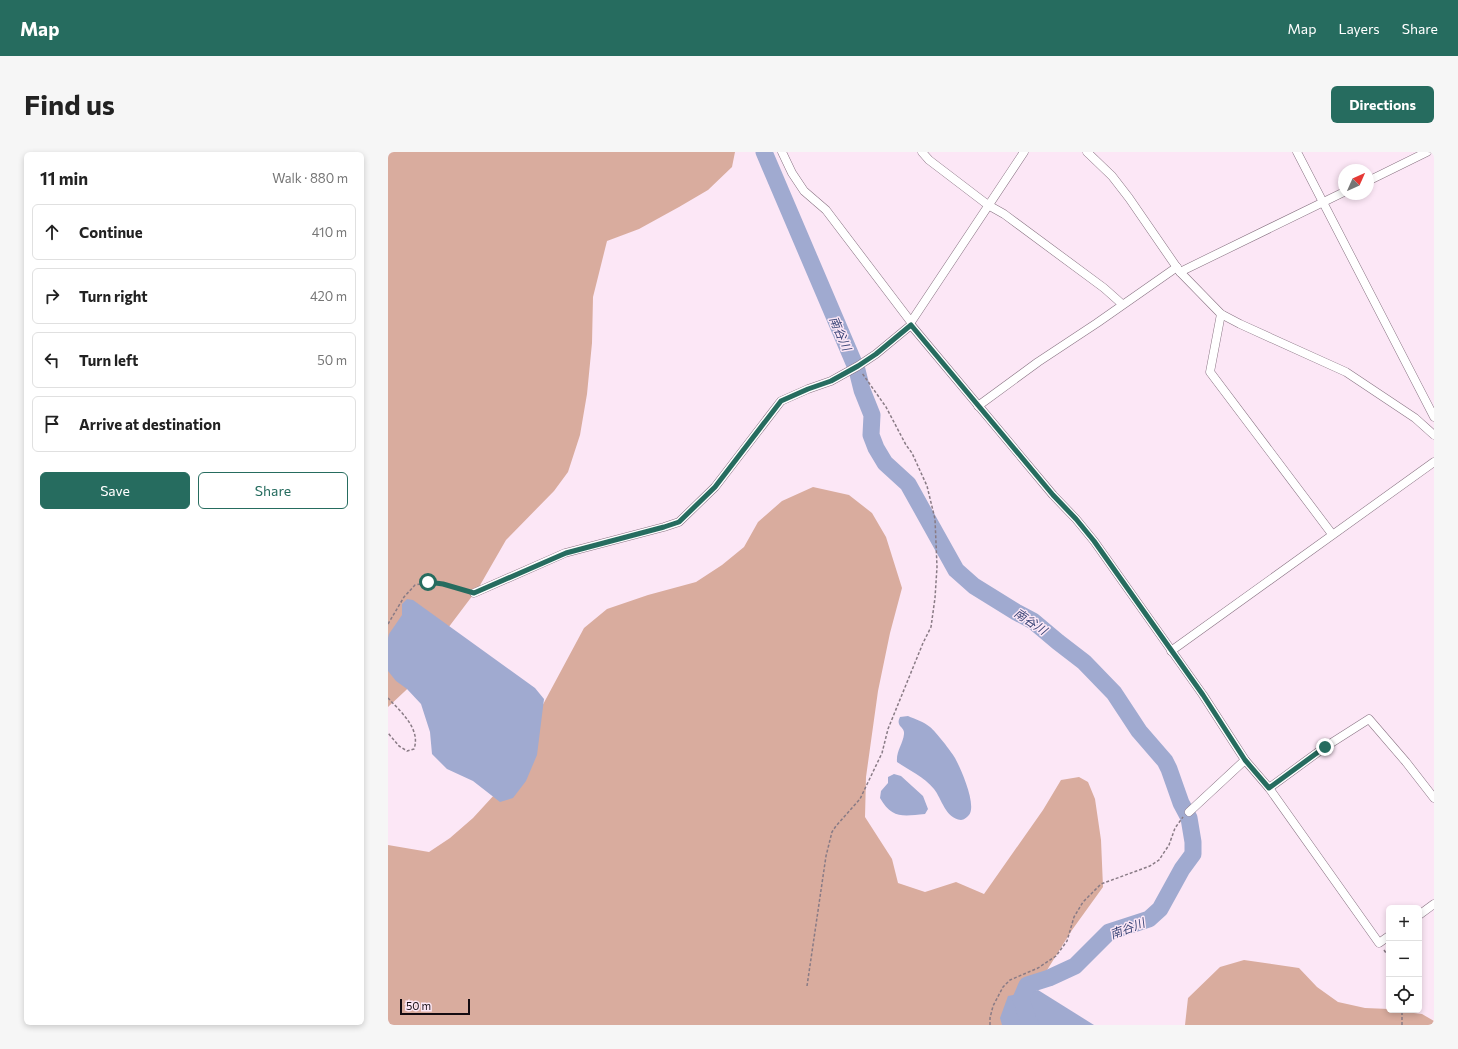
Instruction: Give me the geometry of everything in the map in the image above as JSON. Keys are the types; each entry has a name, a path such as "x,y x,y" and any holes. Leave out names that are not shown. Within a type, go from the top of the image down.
{"street":[{"path":"782,152 792,173 804,191 826,210 911,322 1024,152"},
{"path":"922,152 929,160 988,205 1004,214 1104,288 1122,304"},
{"path":"1087,152 1112,176 1179,269 1221,314 1346,372 1415,418 1434,435"},
{"path":"1297,152 1434,417"},
{"path":"1374,177 1427,152"},
{"path":"978,406 1038,362 1097,323 1122,304 1179,269 1338,195"},
{"path":"1221,314 1210,372 1332,534"},
{"path":"474,593 566,553 679,522 715,487 781,401 831,381 858,366 876,354 911,325 1053,495 1076,519 1094,541 1203,695 1245,760 1269,788 1379,943 1386,938"},
{"path":"1171,651 1434,462"},
{"path":"1269,788 1325,747 1369,719 1406,762 1434,798"},
{"path":"1189,812 1245,760"},
{"path":"1422,913 1434,904"}],"path":[{"path":"807,986 826,856 832,832 860,799 882,753 888,729 931,627 935,598 937,567 935,519 927,486 912,453 906,446 886,407 858,366"},
{"path":"388,624 404,597 415,584 428,582 443,584 474,593"},
{"path":"388,698 409,721 415,735 416,743 414,749 407,751 400,746 388,732"},
{"path":"990,1025 993,1006 1002,987 1010,980 1038,968 1056,956 1067,941 1074,917 1083,902 1101,884 1150,866 1159,860 1169,844 1175,828 1182,818"},
{"path":"1402,1013 1402,1025"}],"shaded area":[{"path":"388,152 735,152 732,167 708,190 639,229 607,241 593,297 592,343 587,394 580,435 568,472 554,491 506,540 479,587 445,632 420,677 388,707"},
{"path":"813,487 849,495 872,513 886,537 902,588 890,633 878,691 866,777 865,817 892,859 898,883 925,892 956,882 984,894 1043,810 1061,780 1079,777 1088,782 1095,799 1101,840 1103,887 1072,930 1024,1007 1023,1025 388,1025 388,845 429,852 450,838 473,818 495,794 584,628 607,609 648,595 696,582 722,565 744,547 758,522 782,501"},
{"path":"1244,960 1299,968 1317,987 1338,1002 1365,1008 1386,1009 1386,1013 1422,1014 1434,1021 1434,1025 1185,1025 1188,998 1220,967"}],"water":[{"path":"407,599 413,600 535,688 544,699 537,755 526,781 513,798 500,802 473,781 447,769 432,754 430,732 421,704 407,689 396,681 388,671 389,634 402,615 402,604"},
{"path":"908,716 930,727 955,758 970,795 971,810 969,815 964,819 956,819 951,816 944,808 937,793 930,785 921,777 897,762 904,734 903,729 899,725 899,720 900,717"},
{"path":"894,774 901,776 923,796 928,809 925,814 899,815 889,810 884,805 880,798 881,791 888,783 888,777"},
{"path":"1038,990 1094,1025 1002,1025 1000,1018 1008,996"}],"waterway":[{"name":"南谷川","path":"764,152 857,370 862,390 872,415 871,435 876,448 885,463 908,484 956,570 974,586 1033,621 1084,662 1114,693 1139,731 1165,761 1181,803 1189,818 1193,842 1193,854 1182,869 1160,909 1149,919 1109,932 1075,966 1049,978 1027,985 1021,999 1030,1025"}],"route":[{"path":"428,582 443,584 474,593 566,553 679,522 715,487 781,401 831,381 858,366 876,354 911,325 1053,495 1076,519 1094,541 1203,695 1245,760 1269,788 1325,747"}]}
